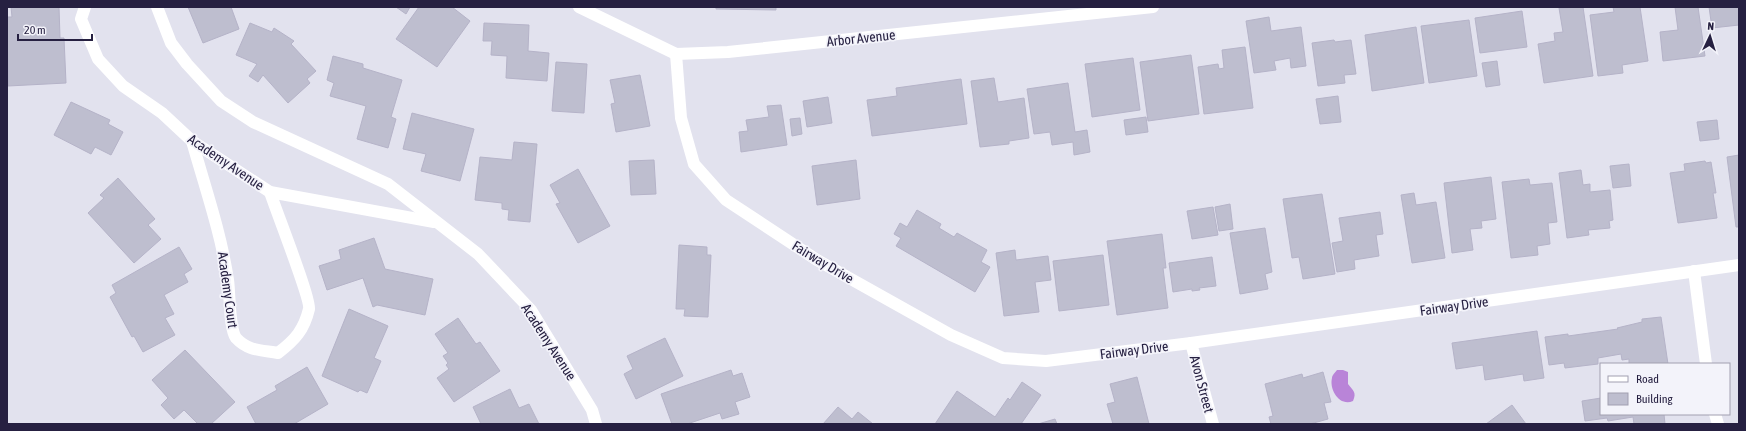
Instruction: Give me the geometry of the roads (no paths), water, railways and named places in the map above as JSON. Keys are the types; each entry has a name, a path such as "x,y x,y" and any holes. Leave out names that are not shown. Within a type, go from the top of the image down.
{"street":[{"name":"Academy Avenue","path":"85,7 81,19 98,60 123,86 162,113 192,141 270,192 436,223"},
{"name":"Academy Avenue","path":"157,7 171,43 187,64 221,101 253,122 388,184 436,223 478,254 531,310 592,410 596,424"},
{"name":"Arbor Avenue","path":"579,7 676,54 728,52 1153,7"},
{"name":"Fairway Drive","path":"676,54 681,118 694,164 726,200 817,260 937,328 1003,358 1046,361 1191,343 1739,265"},
{"name":"Academy Court","path":"192,141 220,239 228,281 231,321 235,336 249,349 278,353 294,341 301,330 310,307 270,192"},
{"path":"1694,271 1706,363"},
{"name":"Avon Street","path":"1191,343 1212,424"}]}
